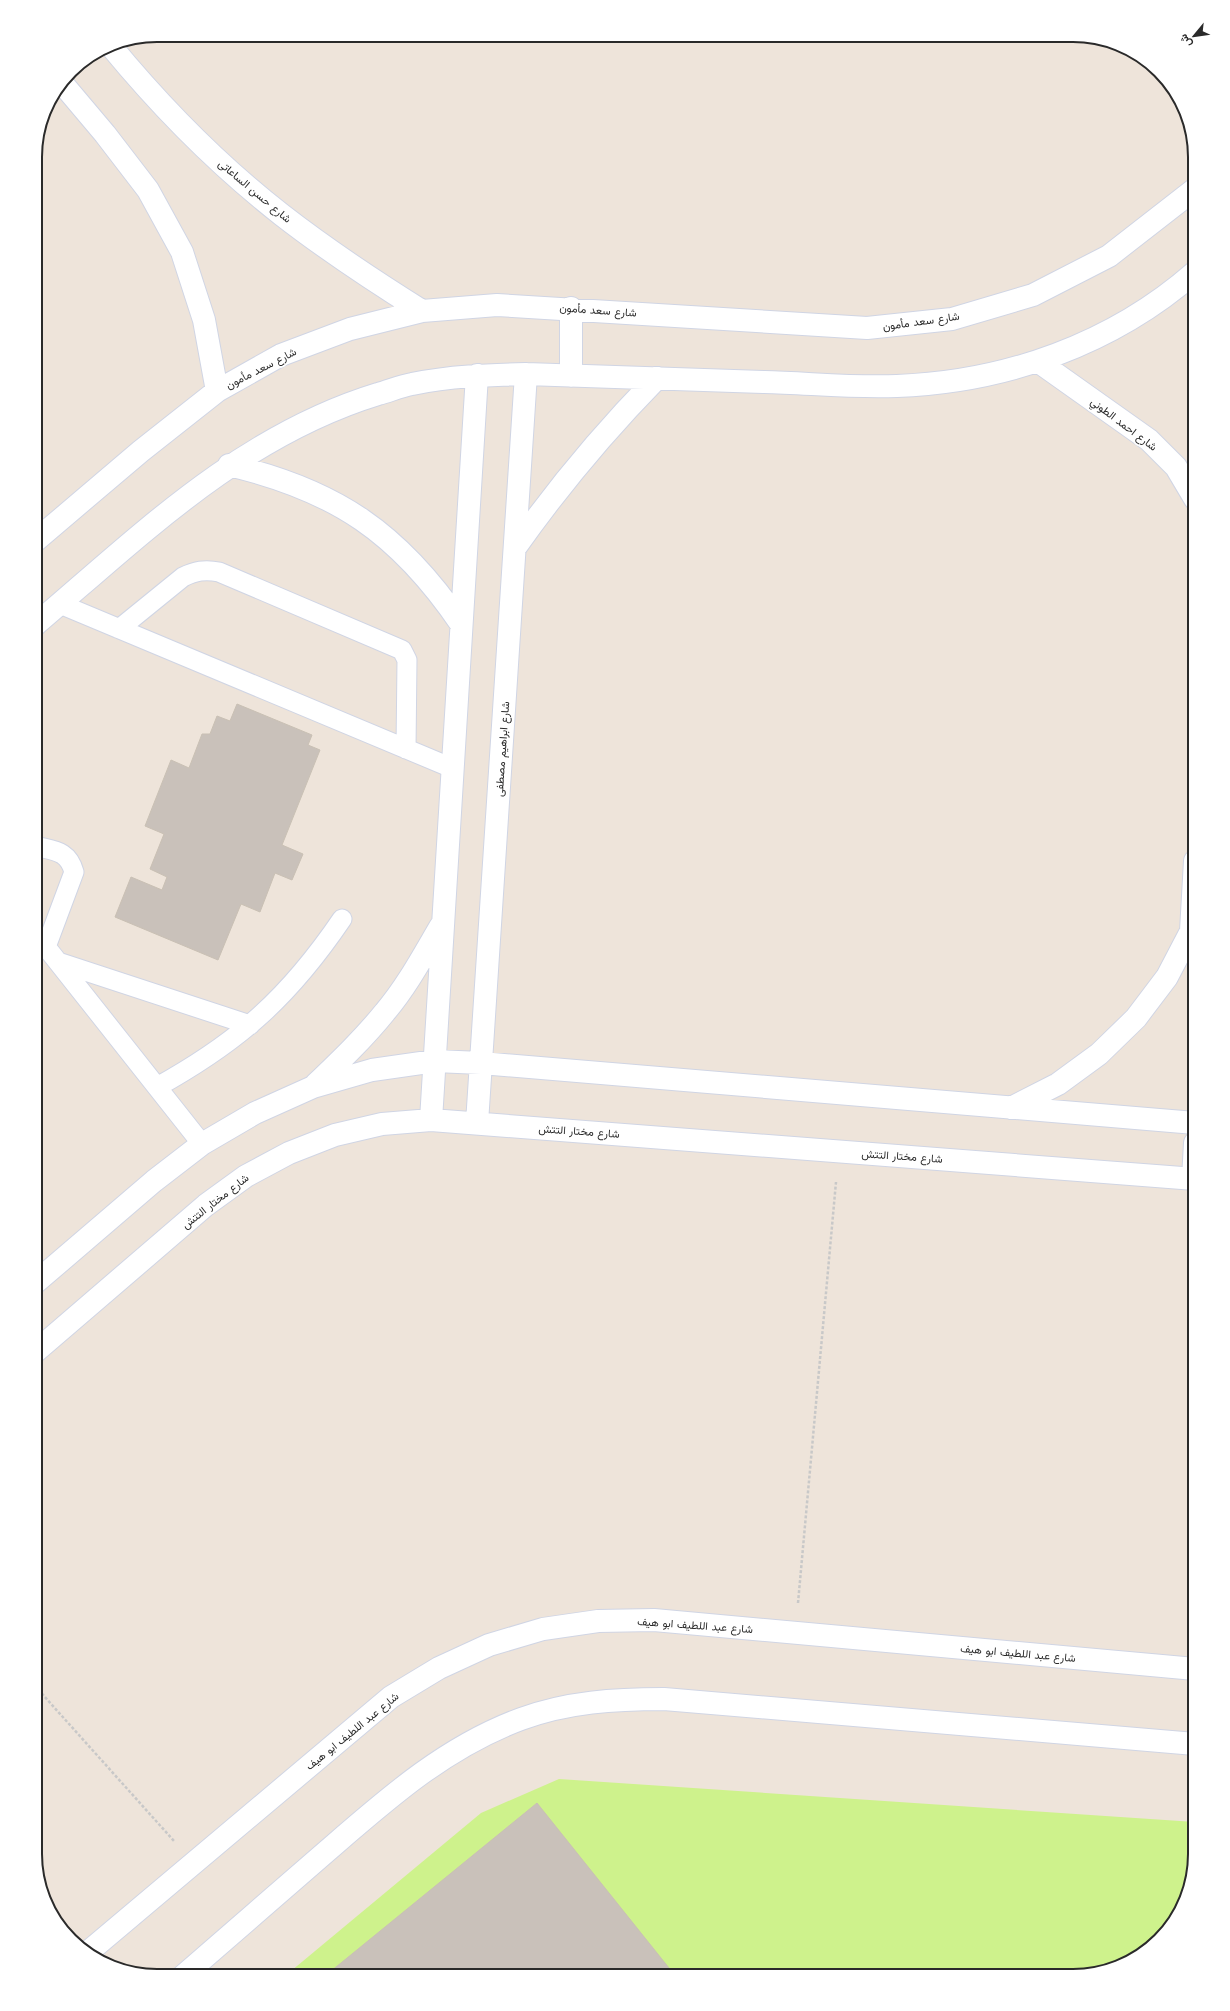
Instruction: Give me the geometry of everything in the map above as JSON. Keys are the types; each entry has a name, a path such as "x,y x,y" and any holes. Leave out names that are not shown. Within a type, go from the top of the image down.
{"street":[{"name":"شارع حسن الساعاتى","path":"114,50 144,87 210,154 282,214 357,270 422,311"},
{"path":"66,87 105,134 148,190 182,252 204,320 217,391"},
{"name":"شارع سعد مأمون","path":"42,535 141,451 217,391 288,352 350,329 422,311 497,305 571,308 867,328 952,318 1033,295 1109,256 1188,195"},
{"path":"42,619 174,506 229,465 287,430 349,403 412,384 476,375 526,374 897,386 969,379 1039,362 1091,341 1140,313 1188,277"},
{"path":"571,308 571,376"},
{"name":"شارع احمد الطوني","path":"1039,362 1149,440 1176,467 1188,487"},
{"name":"شارع ابراهيم مصطفى","path":"477,1123 526,374"},
{"path":"431,1120 476,375"},
{"path":"515,548 547,503 581,460 618,418 657,378"},
{"path":"229,465 267,474 304,488 340,505 372,526 422,571 443,597 461,624"},
{"path":"313,1087 351,1051 386,1011 416,968 442,922"},
{"path":"1011,1108 1058,1084 1099,1054 1136,1018 1167,977 1188,937"},
{"path":"42,1276 154,1181 202,1144 256,1113 313,1087 372,1070 434,1062 481,1063 1188,1122"},
{"name":"شارع مختار التتش","path":"42,1346 206,1205 246,1176 289,1153 335,1135 382,1124 431,1120 477,1123 1188,1179"},
{"name":"شارع عبد اللطيف ابو هيف","path":"92,1949 391,1698 439,1668 489,1645 543,1629 598,1621 654,1620 1188,1667"},
{"path":"191,1969 397,1791 436,1762 490,1732 522,1719 568,1706 615,1699 664,1699 1188,1743"}],"lane":[{"path":"119,629 183,577 192,572 210,570 248,584 402,650 408,660 406,749"},
{"path":"60,604 452,768"},
{"path":"42,848 61,853 67,857 74,872 42,938"},
{"path":"157,1087 221,1049 250,1025 300,976 342,919"},
{"path":"42,941 202,1144"},
{"path":"58,962 250,1025"}],"path":[{"path":"795,1633 839,1151"},
{"path":"42,1694 194,1864"}],"green space":[{"path":"559,1779 1188,1822 1188,1862 1186,1877 1176,1905 1160,1930 1149,1941 1137,1950 1110,1963 1081,1969 293,1969 481,1813"}],"building":[{"path":"237,704 312,735 308,745 320,750 282,845 303,854 292,880 275,873 260,912 241,904 218,960 115,917 131,877 162,890 167,877 150,869 164,834 145,826 171,760 189,768 202,734 210,734 217,716 230,721"},
{"path":"537,1803 670,1969 334,1969"}]}
